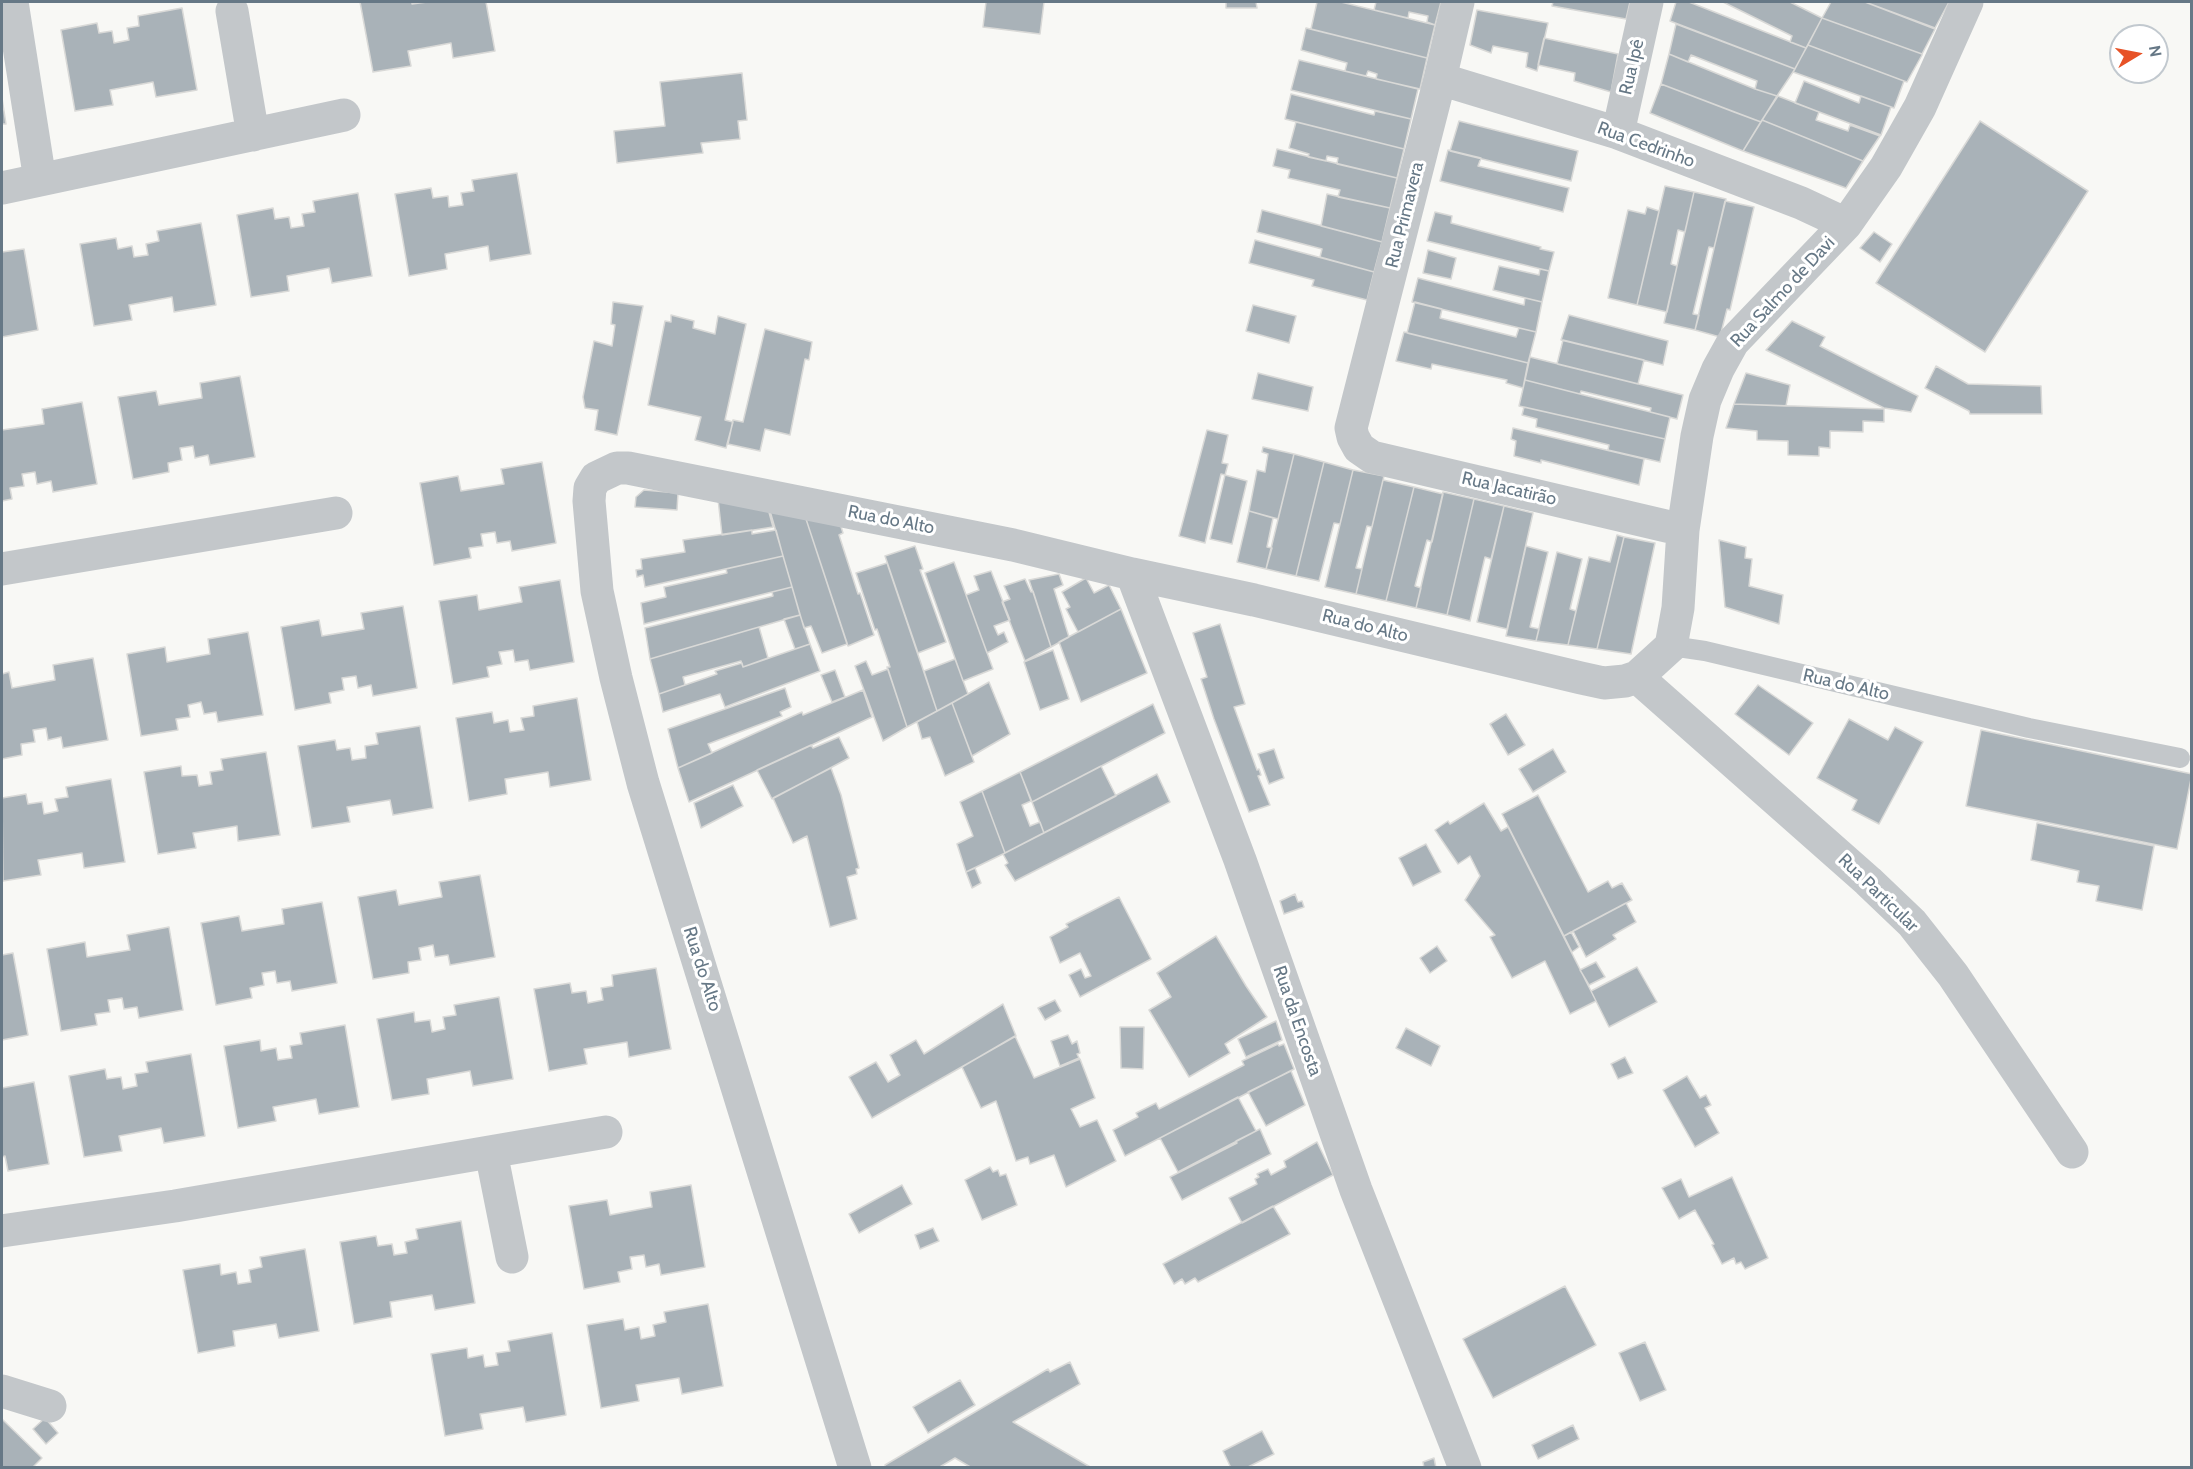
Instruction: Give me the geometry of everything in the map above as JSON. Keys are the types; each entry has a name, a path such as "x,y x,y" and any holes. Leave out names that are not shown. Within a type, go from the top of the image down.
{"street":[{"path":"12,2 40,180"},
{"name":"Rua Primavera","path":"1351,428 1458,2"},
{"name":"Rua Ipê","path":"1618,133 1647,2"},
{"name":"Rua Salmo de Davi","path":"1671,646 1678,608 1683,530 1697,436 1705,400 1718,369 1733,342 1846,224 1886,166 1920,107 1967,2"},
{"path":"232,11 253,135"},
{"name":"Rua Cedrinho","path":"1440,79 1618,133 1802,203 1846,224"},
{"path":"2,188 344,115"},
{"name":"Rua Jacatirão","path":"1351,428 1359,448 1372,457 1683,530"},
{"name":"Rua do Alto","path":"855,1467 643,783 597,591 589,501 590,488 596,478 606,471 628,468 1012,545 1604,683 1637,677"},
{"path":"2,569 336,513"},
{"name":"Rua da Encosta","path":"1132,574 1240,860 1356,1190 1465,1467"},
{"path":"1637,677 1671,646"},
{"name":"Rua Particular","path":"1637,677 1868,881 1912,923 1953,975 2072,1152"},
{"path":"2,1231 175,1206 606,1132"},
{"path":"491,1152 512,1257"},
{"path":"2,1391 50,1406"}],"lane":[{"name":"Rua do Alto","path":"1671,646 1705,651 2029,728 2180,758"}],"building":[{"path":"360,2 412,2 412,4 486,2 495,51 453,58 451,43 408,51 411,66 373,72"},
{"path":"986,2 1044,2 1040,34 983,27"},
{"path":"1226,2 1256,2 1257,8 1226,8"},
{"path":"1317,2 1341,2 1435,25 1427,58 1311,29"},
{"path":"1376,2 1441,2 1435,25 1427,22 1428,16 1409,12 1408,18 1374,10"},
{"path":"1553,2 1630,2 1626,19 1552,6"},
{"path":"1676,2 1689,2 1806,48 1795,69 1670,21"},
{"path":"1723,2 1790,2 1822,18 1806,48 1790,42 1792,36"},
{"path":"1831,2 1865,2 1935,29 1922,54 1822,18"},
{"path":"1865,2 1949,2 1935,28"},
{"path":"182,8 197,90 156,97 153,82 110,90 113,105 75,111 61,30 97,23 99,33 112,31 114,43 129,40 127,28 139,26 138,16"},
{"path":"1477,10 1548,23 1537,71 1526,67 1528,53 1493,46 1491,53 1470,45"},
{"path":"1822,18 1922,55 1907,82 1904,81 1808,45"},
{"path":"1676,24 1795,69 1777,96 1755,89 1757,81 1691,55 1688,62 1669,54"},
{"path":"1306,28 1427,58 1420,89 1376,79 1377,74 1368,71 1366,76 1345,71 1347,63 1301,50"},
{"path":"1544,38 1618,54 1611,92 1574,81 1575,73 1538,65"},
{"path":"1808,45 1904,81 1894,108 1793,72"},
{"path":"1669,54 1777,96 1761,122 1661,84"},
{"path":"1299,60 1418,89 1411,119 1291,90"},
{"path":"742,73 747,120 738,121 740,139 701,143 703,153 617,163 614,131 665,126 660,82"},
{"path":"1804,81 1859,103 1861,96 1891,107 1881,135 1795,103"},
{"path":"1661,84 1761,122 1743,151 1650,113"},
{"path":"1291,94 1374,115 1375,111 1411,119 1404,149 1285,119"},
{"path":"1778,96 1819,112 1816,120 1848,131 1850,125 1880,136 1863,161 1762,120"},
{"path":"2,98 6,124 2,124"},
{"path":"1762,120 1863,161 1846,188 1743,151"},
{"path":"1459,121 1578,151 1571,181 1450,151"},
{"path":"1980,121 2088,191 1985,352 1876,283"},
{"path":"1296,122 1404,149 1397,178 1337,164 1338,158 1327,156 1326,161 1308,157 1309,154 1289,148"},
{"path":"1277,149 1397,178 1390,208 1338,197 1340,190 1288,178 1290,170 1273,166"},
{"path":"1448,150 1481,158 1478,166 1569,188 1563,212 1440,181"},
{"path":"517,173 531,254 490,261 488,246 445,254 447,269 409,276 395,194 431,188 433,198 448,196 449,207 463,205 461,193 474,191 472,180"},
{"path":"1665,186 1694,192 1685,232 1678,230 1671,264 1677,266 1667,312 1637,305"},
{"path":"1694,192 1726,199 1714,248 1709,247 1693,314 1699,315 1695,330 1664,323"},
{"path":"358,193 372,276 332,283 329,268 287,276 289,291 251,297 237,215 273,208 275,219 289,217 291,228 304,226 302,214 315,212 313,201"},
{"path":"1327,194 1390,208 1382,242 1321,226"},
{"path":"1725,201 1754,207 1730,310 1727,309 1720,337 1695,330"},
{"path":"1647,207 1659,211 1637,305 1608,298 1628,210 1645,214"},
{"path":"1262,210 1382,242 1374,272 1320,257 1322,249 1257,232"},
{"path":"1435,212 1452,216 1451,223 1554,252 1549,271 1427,241"},
{"path":"201,223 216,305 174,312 172,297 129,305 132,320 94,326 80,244 116,238 118,249 132,246 134,257 148,255 146,244 159,241 157,231"},
{"path":"1874,232 1892,244 1880,262 1860,248"},
{"path":"1255,240 1374,272 1367,300 1312,286 1314,280 1249,263"},
{"path":"24,249 38,330 2,337 2,252"},
{"path":"1428,250 1456,258 1451,279 1423,273"},
{"path":"1499,266 1539,275 1540,269 1549,271 1542,302 1493,290"},
{"path":"1418,278 1524,305 1525,298 1542,302 1536,332 1412,302"},
{"path":"613,302 643,306 617,435 595,430 598,410 585,408 583,397 594,341 612,346 615,325 611,324"},
{"path":"1415,302 1442,309 1440,318 1516,337 1519,328 1536,332 1528,363 1407,333"},
{"path":"1253,305 1296,316 1289,343 1246,331"},
{"path":"671,315 694,321 693,328 715,334 718,316 746,324 725,420 733,422 726,448 695,440 701,417 648,405 665,321 671,322"},
{"path":"1569,315 1668,341 1663,365 1561,340"},
{"path":"1792,321 1825,337 1820,346 1918,396 1911,412 1884,408 1766,350"},
{"path":"765,329 812,342 809,360 805,359 790,435 765,429 760,451 728,444 733,420 743,422"},
{"path":"1404,332 1528,363 1523,388 1506,383 1507,380 1432,364 1431,369 1396,361"},
{"path":"1563,340 1644,360 1638,384 1557,364"},
{"path":"1530,357 1683,395 1677,419 1650,412 1651,408 1525,380"},
{"path":"1936,366 1968,384 2041,386 2042,414 1970,414 1969,411 1925,388"},
{"path":"1258,373 1313,387 1308,411 1252,399"},
{"path":"1746,373 1790,385 1786,406 1734,404"},
{"path":"240,376 255,457 210,465 208,455 195,458 193,446 180,448 182,460 168,463 169,472 133,479 118,397 156,391 159,405 202,398 200,383"},
{"path":"1525,380 1670,417 1665,439 1519,406"},
{"path":"82,402 97,484 53,492 51,481 37,484 35,472 22,474 24,486 10,488 12,499 2,501 2,430 44,424 42,409"},
{"path":"1734,404 1884,409 1884,422 1863,421 1863,432 1830,431 1830,448 1819,447 1819,456 1788,455 1788,441 1757,440 1757,431 1726,428"},
{"path":"1524,407 1665,439 1660,462 1608,450 1609,445 1536,427 1537,419 1522,415"},
{"path":"1513,428 1644,459 1639,485 1541,460 1541,463 1514,456 1516,441 1511,439"},
{"path":"1207,430 1228,435 1222,463 1228,464 1225,475 1221,474 1205,543 1179,536"},
{"path":"1263,447 1294,454 1278,519 1249,511 1257,470 1265,472 1268,454 1262,452"},
{"path":"1294,454 1324,462 1296,576 1266,569"},
{"path":"542,462 556,543 512,551 510,541 497,543 495,532 481,534 483,546 469,548 471,558 434,565 420,483 458,476 461,491 504,484 501,469"},
{"path":"1324,462 1353,470 1340,524 1334,523 1319,581 1296,576"},
{"path":"1353,470 1384,476 1372,527 1367,526 1356,568 1362,569 1356,594 1325,587"},
{"path":"1225,475 1247,481 1232,544 1210,539"},
{"path":"1383,480 1414,487 1386,601 1356,594"},
{"path":"1414,487 1443,494 1432,542 1427,540 1415,586 1421,588 1416,608 1386,601"},
{"path":"644,490 678,493 677,510 635,507 636,497"},
{"path":"1443,492 1474,499 1447,615 1416,608"},
{"path":"718,499 767,505 773,527 722,535"},
{"path":"1474,499 1504,506 1491,559 1485,557 1470,621 1447,615"},
{"path":"1504,506 1533,513 1507,629 1477,622"},
{"path":"770,511 805,516 847,644 822,653 811,626 804,628"},
{"path":"1249,511 1273,518 1267,547 1272,548 1266,569 1237,562"},
{"path":"837,514 843,533 839,535 874,635 848,646 805,516"},
{"path":"752,530 752,534 776,530 783,556 645,587 643,575 637,577 636,570 642,569 641,559 685,552 683,540"},
{"path":"1617,535 1624,537 1597,649 1568,645 1589,557 1610,562"},
{"path":"1624,537 1655,543 1631,654 1597,649"},
{"path":"1719,540 1746,547 1745,558 1752,559 1749,586 1783,595 1779,624 1725,607"},
{"path":"915,546 923,569 920,570 946,642 918,653 885,556"},
{"path":"1526,546 1548,552 1530,627 1539,629 1536,641 1506,636"},
{"path":"1557,552 1582,559 1570,609 1576,611 1568,645 1536,641"},
{"path":"783,556 792,587 644,624 641,603 666,597 664,587 727,573 726,569"},
{"path":"954,562 993,669 963,681 925,573"},
{"path":"887,563 937,711 907,727 887,667 890,667 856,573"},
{"path":"991,571 1010,620 994,626 998,635 1004,632 1008,642 987,653 966,595 979,590 974,576"},
{"path":"1059,574 1063,585 1054,589 1069,637 1051,647 1029,580"},
{"path":"1086,578 1094,593 1109,585 1121,609 1078,632 1066,609 1070,607 1062,592"},
{"path":"1025,579 1031,592 1033,591 1051,647 1025,661 1002,602 1010,599 1004,586"},
{"path":"560,580 574,662 530,670 528,660 515,662 513,650 499,652 502,664 487,667 489,677 453,684 439,601 477,595 479,610 522,602 519,587"},
{"path":"792,587 800,615 650,659 645,628 773,596 772,592"},
{"path":"403,606 417,688 373,696 371,685 358,688 356,676 342,678 344,690 329,693 331,703 295,710 281,627 319,620 322,636 364,629 361,613"},
{"path":"1121,609 1147,673 1081,702 1059,642"},
{"path":"800,615 810,644 795,649 784,619"},
{"path":"1220,624 1245,704 1234,707 1257,770 1259,769 1261,775 1258,776 1270,805 1249,812 1201,679 1207,677 1193,633"},
{"path":"759,627 768,658 743,667 741,661 683,677 685,685 659,694 650,659"},
{"path":"248,632 263,715 218,722 216,712 204,714 201,702 188,705 190,717 176,719 178,730 141,736 127,654 165,647 167,662 210,654 208,639"},
{"path":"810,644 820,671 725,707 720,694 663,712 659,694 717,674 715,671 742,663 743,667"},
{"path":"1053,650 1069,699 1040,710 1024,662"},
{"path":"93,658 108,740 63,748 61,737 48,740 46,728 33,730 35,742 21,744 22,755 2,759 2,674 9,672 12,688 55,680 53,665"},
{"path":"955,659 968,694 937,711 924,671"},
{"path":"866,661 872,675 888,669 907,727 883,741 855,666"},
{"path":"835,670 845,697 832,702 821,675"},
{"path":"989,682 1010,734 972,756 952,703"},
{"path":"1758,685 1813,723 1789,755 1735,714"},
{"path":"785,688 791,707 780,712 782,716 708,744 712,753 678,768 668,729"},
{"path":"863,690 872,717 689,802 678,768 802,712 803,715"},
{"path":"577,698 591,780 550,787 548,772 505,779 507,794 469,801 456,718 492,712 494,723 508,720 510,732 524,730 521,718 534,716 533,706"},
{"path":"952,703 974,762 945,776 930,737 922,739 917,722"},
{"path":"1153,704 1165,733 1032,802 1020,772"},
{"path":"1506,714 1525,745 1508,755 1490,724"},
{"path":"1849,719 1888,740 1895,727 1923,742 1879,824 1852,810 1857,800 1817,778"},
{"path":"420,726 433,808 393,815 390,800 347,807 350,822 312,828 298,746 335,740 337,750 350,748 352,760 366,758 365,746 378,744 376,733"},
{"path":"1981,730 2192,774 2177,849 1966,806"},
{"path":"839,737 849,758 772,799 757,770 811,745 813,748"},
{"path":"1274,749 1284,778 1269,784 1258,754"},
{"path":"1553,749 1566,772 1533,792 1519,769"},
{"path":"266,752 280,835 238,841 237,826 193,833 196,848 158,854 144,772 181,766 182,776 197,775 199,786 212,784 210,772 223,770 221,759"},
{"path":"1101,766 1116,796 1044,833 1032,802"},
{"path":"831,768 841,795 859,868 856,869 857,874 847,877 857,919 830,927 807,836 793,843 773,798"},
{"path":"1020,772 1031,801 1022,805 1030,826 1040,822 1044,833 1005,853 982,791"},
{"path":"1157,774 1170,802 1015,881 1005,865 1008,863 1003,854"},
{"path":"111,779 125,862 84,868 82,853 38,860 41,875 3,881 2,798 26,794 28,804 42,802 44,814 58,811 55,799 68,797 66,787"},
{"path":"733,785 743,806 701,828 694,803"},
{"path":"982,791 1005,853 966,872 957,844 973,836 960,802"},
{"path":"1538,795 1588,892 1608,881 1612,888 1622,883 1632,900 1564,936 1502,814"},
{"path":"1484,803 1501,831 1508,827 1596,1001 1570,1014 1545,961 1512,978 1490,937 1495,935 1465,900 1480,876 1470,856 1458,864 1435,830 1448,821 1450,824"},
{"path":"2037,823 2154,846 2142,910 2096,901 2099,886 2077,882 2079,871 2031,860"},
{"path":"1426,844 1441,872 1413,886 1399,858"},
{"path":"975,868 981,883 972,888 966,872"},
{"path":"480,875 495,957 450,965 448,955 435,957 433,945 419,948 421,960 408,962 409,973 373,979 358,897 396,890 399,905 442,897 439,882"},
{"path":"1295,894 1298,902 1302,901 1304,907 1284,914 1280,901"},
{"path":"1119,897 1151,959 1080,997 1069,975 1081,969 1085,978 1091,976 1080,953 1060,963 1050,937 1068,927 1066,924"},
{"path":"322,902 337,983 292,991 290,981 277,983 275,971 262,973 264,985 250,988 252,998 216,1005 201,923 239,916 242,931 284,924 282,909"},
{"path":"1626,903 1636,922 1613,935 1616,939 1586,957 1573,931"},
{"path":"169,927 183,1010 139,1018 137,1007 124,1009 122,998 108,1000 110,1012 95,1014 97,1025 61,1031 47,949 85,942 87,957 130,950 127,935"},
{"path":"1571,932 1579,947 1572,952 1564,936"},
{"path":"1216,936 1267,1017 1225,1044 1230,1053 1189,1077 1149,1010 1171,997 1157,973"},
{"path":"1437,946 1447,961 1430,973 1420,958"},
{"path":"13,953 28,1035 2,1040 2,955"},
{"path":"1596,962 1605,977 1589,985 1580,970"},
{"path":"1637,967 1657,1002 1609,1027 1591,991"},
{"path":"656,968 671,1049 629,1057 627,1042 584,1049 587,1064 549,1071 534,989 570,983 572,993 586,991 588,1003 603,1000 601,988 613,986 612,975"},
{"path":"499,997 513,1079 473,1086 470,1071 427,1079 429,1094 392,1100 377,1019 414,1012 415,1022 430,1020 432,1032 445,1029 443,1017 456,1015 454,1005"},
{"path":"1055,1000 1061,1011 1045,1020 1038,1008"},
{"path":"1003,1004 1016,1036 872,1118 849,1077 876,1062 888,1082 900,1075 890,1055 916,1040 924,1054"},
{"path":"1276,1021 1282,1040 1246,1057 1238,1039"},
{"path":"345,1025 359,1107 319,1114 316,1099 273,1107 276,1121 238,1128 224,1046 260,1040 261,1051 276,1048 278,1060 292,1058 290,1046 302,1044 300,1033"},
{"path":"1120,1027 1144,1027 1143,1069 1121,1068"},
{"path":"1406,1028 1440,1046 1431,1066 1396,1048"},
{"path":"1068,1035 1072,1044 1077,1041 1079,1058 1060,1066 1051,1041"},
{"path":"1015,1036 1034,1078 1080,1059 1095,1098 1071,1109 1080,1127 1097,1120 1116,1161 1066,1187 1054,1155 1030,1164 1028,1157 1016,1161 996,1101 981,1108 962,1067"},
{"path":"1278,1044 1279,1046 1284,1044 1294,1069 1125,1156 1113,1130 1138,1117 1136,1113 1156,1103 1159,1109 1244,1065 1242,1061"},
{"path":"191,1054 205,1136 164,1143 161,1128 119,1136 122,1151 84,1157 69,1076 105,1069 107,1079 121,1077 123,1089 137,1086 135,1074 148,1072 146,1062"},
{"path":"1625,1057 1633,1073 1618,1079 1611,1064"},
{"path":"1291,1071 1305,1105 1266,1126 1248,1092"},
{"path":"1687,1076 1700,1098 1706,1095 1711,1105 1705,1108 1719,1133 1695,1147 1663,1090"},
{"path":"34,1082 49,1164 8,1171 5,1156 2,1157 2,1088"},
{"path":"1238,1097 1256,1131 1178,1172 1160,1138"},
{"path":"1260,1129 1271,1154 1182,1200 1170,1177"},
{"path":"1317,1142 1333,1175 1242,1223 1229,1198 1257,1184 1255,1179 1259,1177 1257,1174 1268,1169 1271,1175 1286,1167 1284,1161"},
{"path":"990,1167 993,1172 998,1170 1000,1176 1006,1174 1017,1205 982,1220 965,1180"},
{"path":"1732,1177 1768,1258 1745,1269 1741,1262 1736,1264 1734,1258 1722,1264 1695,1210 1679,1219 1662,1188 1681,1179 1689,1197"},
{"path":"691,1185 705,1267 661,1275 659,1264 646,1267 644,1255 630,1257 632,1269 618,1272 620,1282 584,1289 569,1206 607,1200 610,1215 652,1207 650,1192"},
{"path":"902,1185 912,1204 859,1233 849,1214"},
{"path":"1273,1206 1290,1234 1198,1282 1195,1278 1185,1284 1182,1279 1174,1284 1163,1264"},
{"path":"461,1221 475,1303 435,1310 432,1295 390,1302 392,1317 354,1324 340,1242 376,1236 378,1246 392,1244 394,1255 407,1253 405,1242 418,1239 416,1229"},
{"path":"933,1228 939,1241 920,1249 915,1235"},
{"path":"305,1249 319,1331 279,1338 276,1324 233,1331 235,1346 198,1353 183,1270 220,1264 221,1275 236,1272 238,1284 251,1282 249,1270 262,1267 260,1257"},
{"path":"1565,1286 1596,1345 1493,1398 1463,1339"},
{"path":"708,1304 723,1386 682,1394 679,1378 636,1385 639,1401 601,1408 587,1325 623,1319 625,1330 639,1327 641,1339 655,1336 653,1325 666,1322 664,1312"},
{"path":"552,1333 566,1415 526,1422 523,1407 480,1414 483,1429 445,1436 431,1354 467,1348 468,1358 483,1355 485,1367 498,1365 496,1353 510,1351 508,1341"},
{"path":"1645,1342 1666,1390 1640,1401 1619,1353"},
{"path":"1070,1362 1080,1384 1013,1422 1092,1468 972,1468 955,1458 938,1468 886,1468 885,1465 1048,1369 1050,1372"},
{"path":"960,1380 975,1405 928,1433 913,1407"},
{"path":"45,1418 58,1433 46,1444 33,1429"},
{"path":"2,1419 42,1458 32,1468 2,1468"},
{"path":"1573,1425 1579,1439 1538,1459 1532,1445"},
{"path":"1262,1431 1274,1454 1246,1468 1231,1468 1223,1451"},
{"path":"1434,1458 1436,1468 1424,1468 1423,1462"}]}
